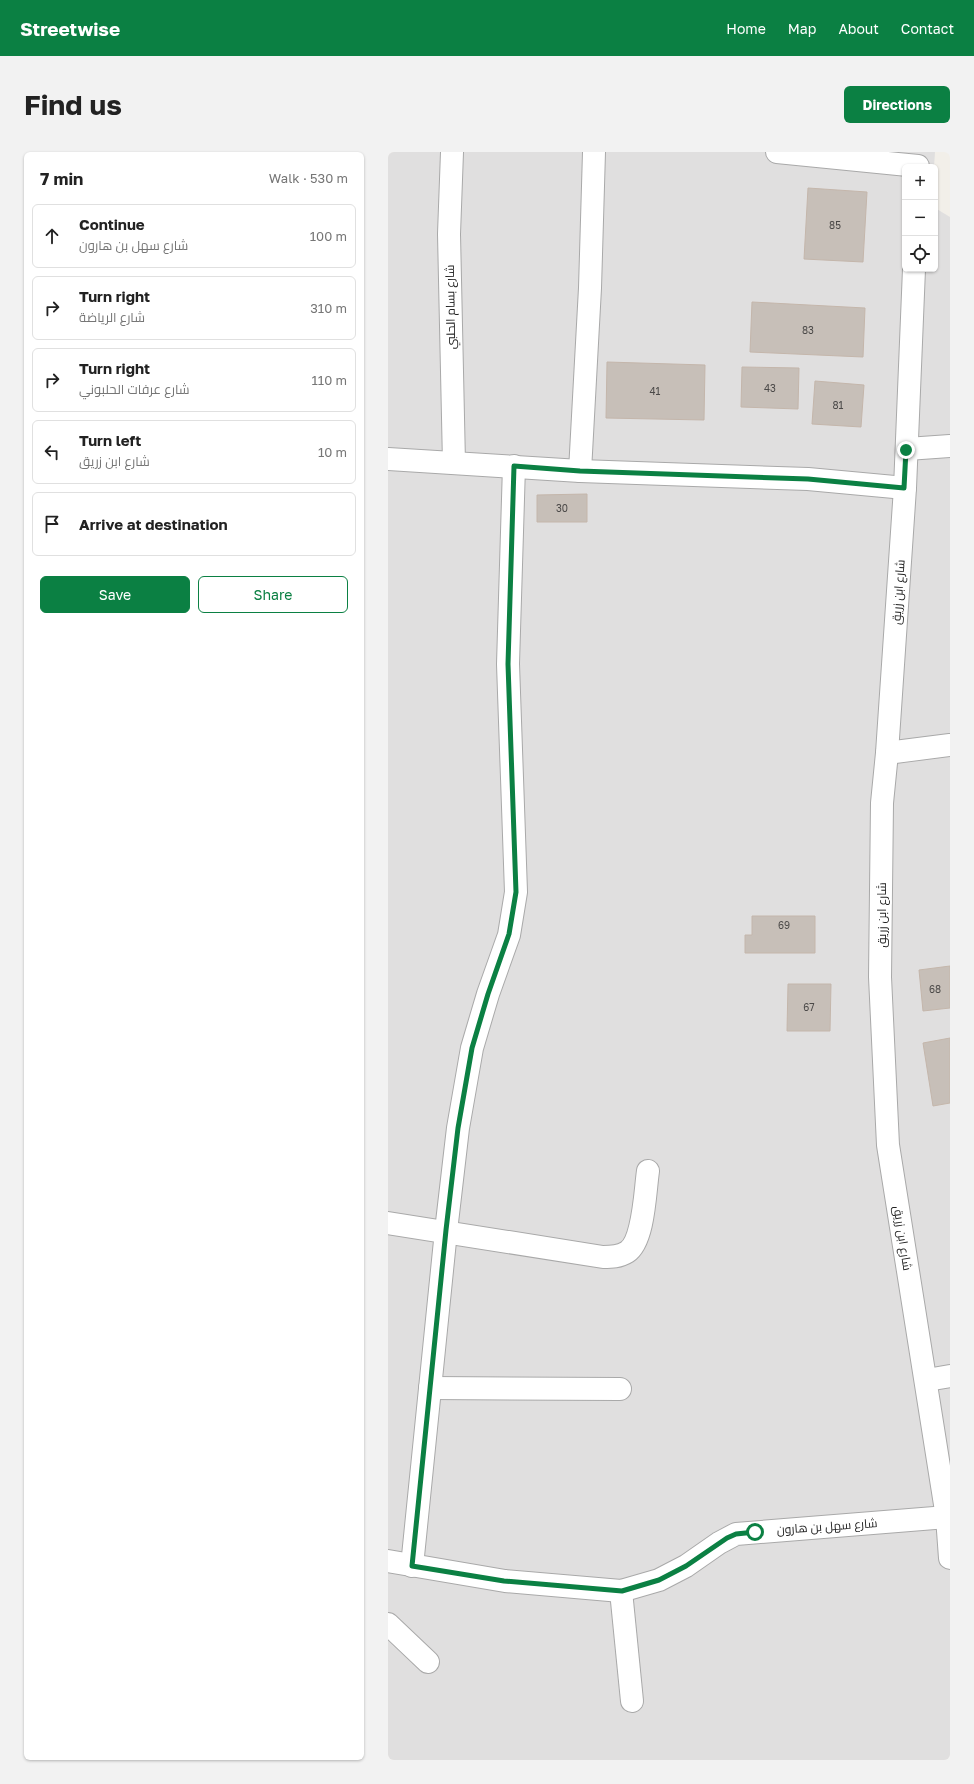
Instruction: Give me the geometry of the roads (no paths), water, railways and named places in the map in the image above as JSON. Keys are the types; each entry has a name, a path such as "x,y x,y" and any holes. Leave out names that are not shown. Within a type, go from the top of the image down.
{"street":[{"name":"شارع بسام الحلبي","path":"452,152 449,234 454,463"},
{"path":"580,471 590,288 594,152"},
{"path":"778,152 919,162"},
{"name":"شارع ابن زريق","path":"914,272 904,488 887,752 882,803 880,977 888,1145 927,1380 947,1517 950,1558"},
{"path":"906,450 950,446"},
{"path":"388,459 580,471 801,479 904,488"},
{"path":"412,1566 446,1230 458,1128 472,1048 488,994 509,934 516,892 508,664 514,466"},
{"path":"887,752 950,745"},
{"path":"388,1222 446,1230 603,1257 616,1257 628,1252 636,1243 640,1230 648,1171"},
{"path":"927,1380 950,1376"},
{"path":"430,1388 620,1389"},
{"name":"شارع سهل بن هارون","path":"388,1561 504,1581 622,1591 659,1580 686,1566 727,1538 736,1534 947,1517"},
{"path":"622,1591 632,1701"},
{"path":"388,1624 428,1662"}]}
